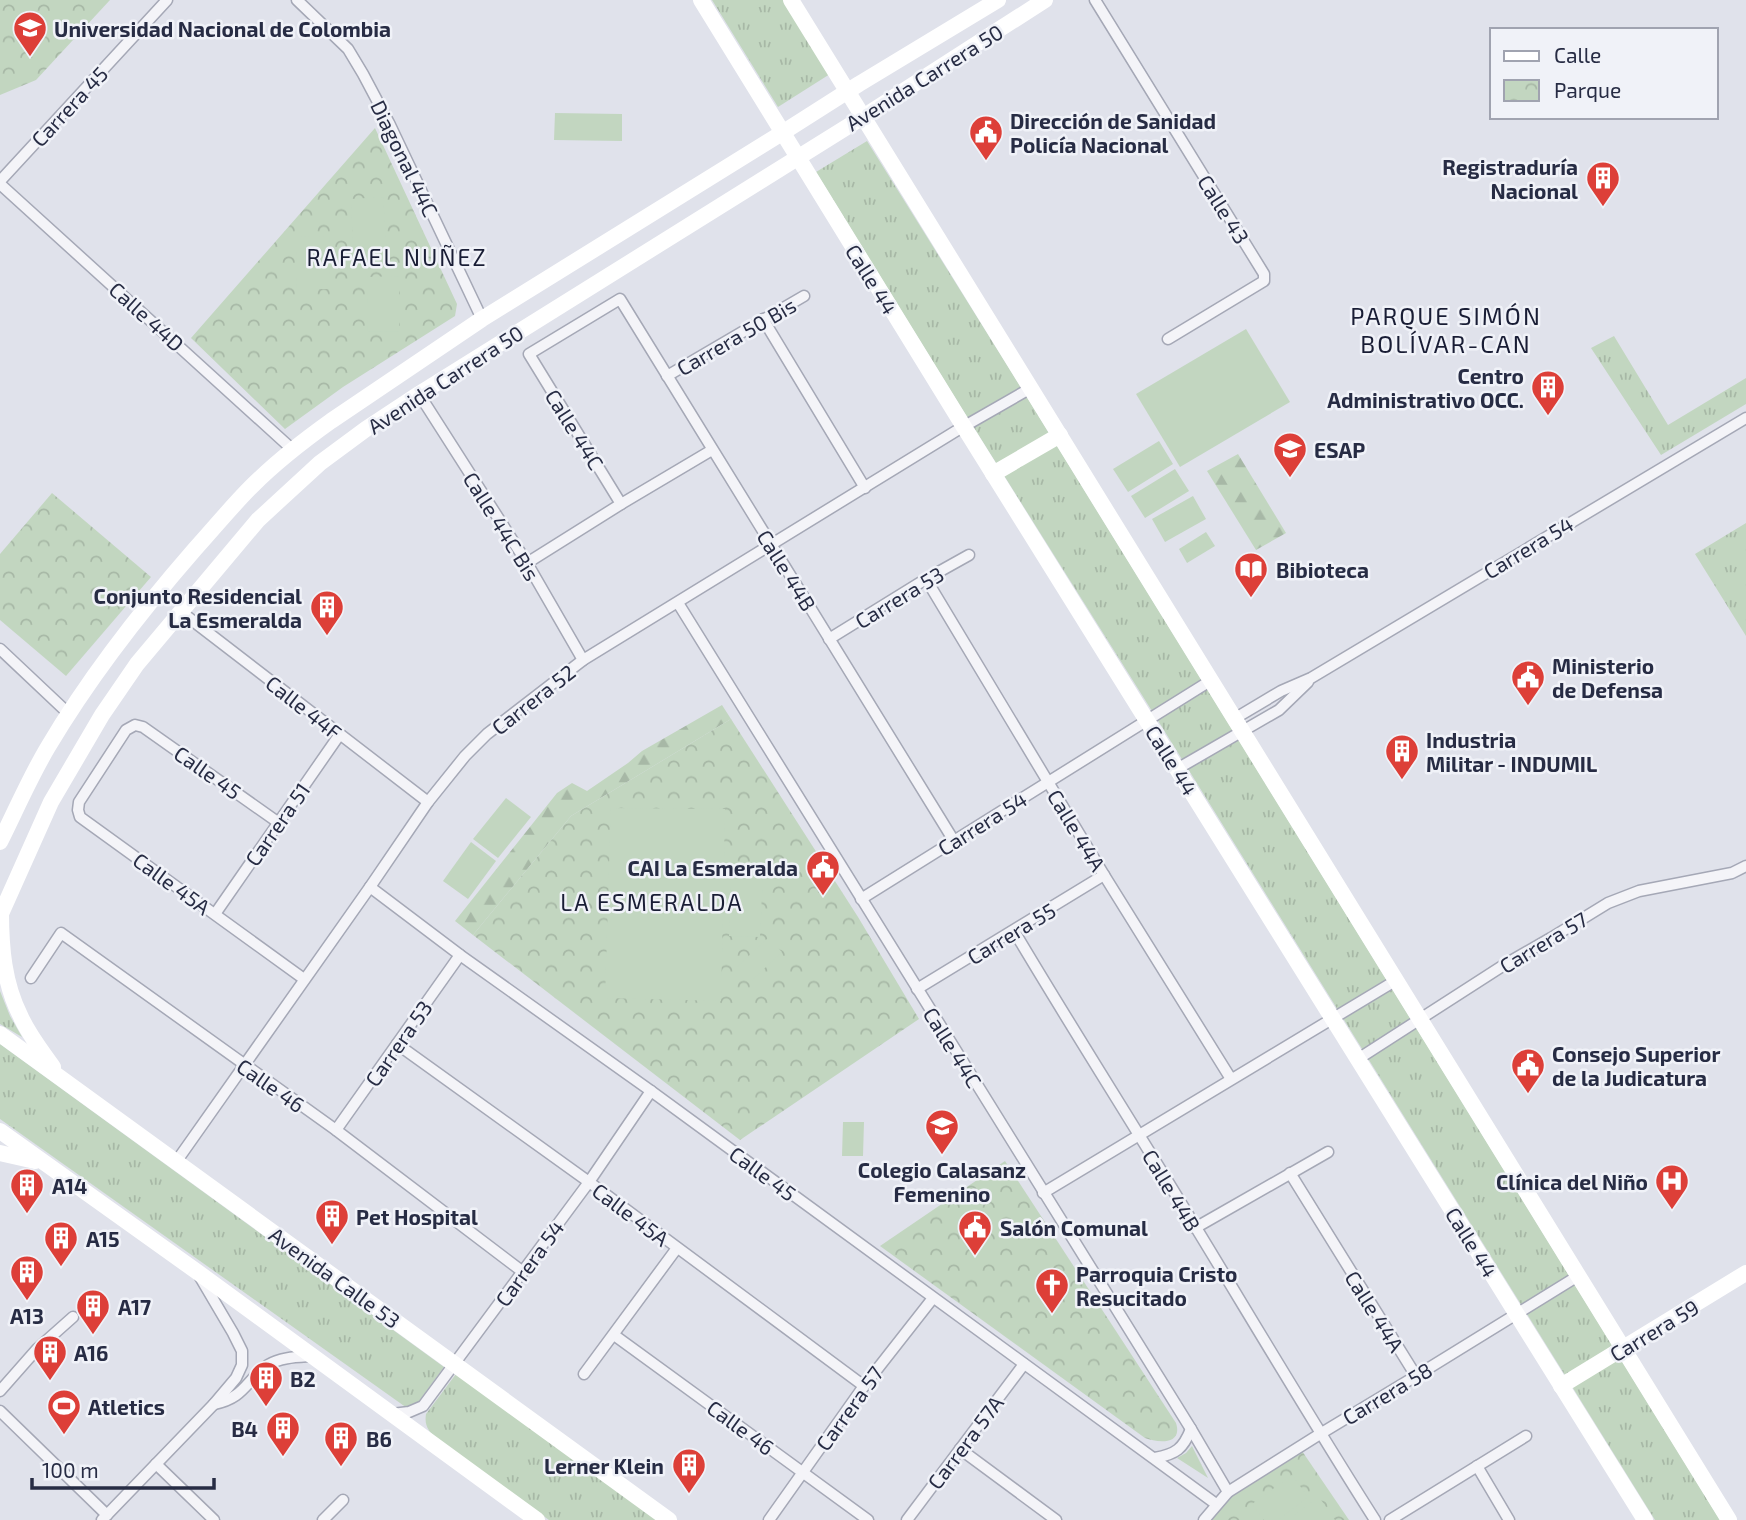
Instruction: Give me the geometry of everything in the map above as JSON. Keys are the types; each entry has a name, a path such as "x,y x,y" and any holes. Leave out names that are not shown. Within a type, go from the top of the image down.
{"main road":[{"name":"Calle 44","path":"701,0 1645,1520"},
{"path":"791,0 1729,1520"},
{"name":"Avenida Carrera 50","path":"0,842 47,749 105,662 164,584 253,485 293,450 331,421 482,319 998,0"},
{"name":"Avenida Carrera 50","path":"1,914 46,813 68,771 137,664 258,520 320,463 419,394 1045,0"},
{"path":"993,474 1060,435"},
{"path":"1,914 2,953 10,991 28,1030 60,1077"},
{"name":"Avenida Calle 53","path":"0,1034 669,1520"},
{"path":"0,1131 537,1520"},
{"path":"0,1153 45,1163"},
{"name":"Carrera 59","path":"1562,1386 1746,1273"}],"street":[{"name":"Carrera 45","path":"0,182 167,0"},
{"name":"Diagonal 44C","path":"297,0 348,49 363,74 482,319"},
{"name":"Calle 43","path":"1096,0 1264,274 1264,281 1168,339"},
{"name":"Calle 44D","path":"0,182 293,450"},
{"name":"Carrera 50 Bis","path":"667,376 804,296"},
{"name":"Avenida Carrera 50","path":"529,354 620,299"},
{"name":"Calle 44B","path":"620,299 954,841"},
{"path":"763,319 865,488"},
{"name":"Calle 44C","path":"529,354 621,504"},
{"name":"Carrera 52","path":"176,1161 428,802 464,756 487,734 583,660 1031,388"},
{"name":"Calle 44C Bis","path":"419,394 527,563 583,660"},
{"name":"Carrera 54","path":"1177,769 1281,691 1311,678 1746,418"},
{"path":"527,563 712,450"},
{"name":"Carrera 53","path":"829,639 969,555"},
{"name":"Calle 44A","path":"926,579 1104,875 1231,1079"},
{"name":"Calle 44C","path":"678,603 1228,1492"},
{"name":"Calle 44F","path":"180,611 428,802"},
{"path":"0,649 69,714"},
{"name":"Carrera 54","path":"861,898 1210,681"},
{"name":"Calle 45A","path":"135,725 126,730 79,802 80,817 304,979"},
{"name":"Calle 45","path":"135,725 143,727 279,823"},
{"name":"Carrera 51","path":"215,914 340,734"},
{"name":"Carrera 57","path":"1358,1059 1504,965 1608,903 1639,891 1732,873 1746,866"},
{"name":"Carrera 55","path":"917,989 1104,875"},
{"name":"Calle 45","path":"370,887 1216,1504"},
{"name":"Calle 44B","path":"1014,931 1375,1520"},
{"name":"Calle 46","path":"31,978 61,933 336,1130 523,1272"},
{"name":"Carrera 53","path":"336,1130 460,955"},
{"path":"1043,1193 1395,981"},
{"name":"Calle 45A","path":"397,1044 589,1182 864,1386"},
{"name":"Carrera 54","path":"393,1414 409,1412 423,1406 589,1182 651,1091"},
{"path":"1195,1228 1328,1152"},
{"name":"Calle 44A","path":"1290,1173 1416,1376"},
{"path":"584,1374 677,1248"},
{"path":"0,1411 104,1518 214,1404 236,1378 242,1365 242,1351 196,1271"},
{"name":"Carrera 58","path":"1204,1520 1228,1492 1578,1276"},
{"name":"Carrera 57","path":"769,1520 864,1386 933,1298"},
{"path":"0,1391 37,1349 73,1317"},
{"name":"Calle 46","path":"614,1335 868,1520"},
{"path":"214,1404 226,1402 238,1395 270,1364 288,1358 312,1356"},
{"name":"Carrera 57A","path":"907,1520 1024,1364"},
{"path":"1155,1458 1168,1456 1179,1450 1191,1429"},
{"path":"1390,1520 1526,1436"},
{"path":"960,1449 1056,1520"},
{"path":"156,1464 214,1520"},
{"path":"1477,1466 1509,1520"},
{"path":"323,1520 343,1500"}],"green space":[{"name":"Universidad Nacional de Colombia","path":"0,0 110,0 36,80 0,95"},
{"path":"712,0 783,0 830,74 778,107"},
{"path":"555,113 622,114 622,141 554,140"},
{"path":"375,128 457,304 455,316 343,387 285,429 191,338"},
{"path":"867,141 1720,1520 1655,1520 959,404 816,172"},
{"path":"383,197 387,258 354,260 351,199"},
{"path":"329,236 330,289 297,289 296,237"},
{"path":"399,276 399,331 368,332 367,277"},
{"path":"1246,329 1290,402 1180,467 1136,394"},
{"path":"1614,336 1668,425 1746,378 1746,404 1661,455 1591,348"},
{"path":"1159,441 1173,464 1128,492 1113,469"},
{"path":"1238,454 1286,533 1256,550 1207,471"},
{"path":"1175,469 1189,491 1145,518 1131,496"},
{"path":"52,493 151,577 66,676 0,620 0,554"},
{"path":"1193,496 1206,519 1165,542 1152,519"},
{"path":"1746,523 1746,636 1695,554"},
{"path":"1206,532 1215,546 1187,563 1179,549"},
{"path":"722,705 731,719 571,816 473,935 455,921 557,793 572,783 587,791 642,751"},
{"path":"731,719 858,917 919,1019 740,1140 473,935 571,816"},
{"path":"506,798 531,817 498,858 473,839"},
{"path":"611,808 725,809 721,1001 605,998"},
{"path":"471,842 496,861 468,899 443,881"},
{"path":"731,870 763,871 760,937 729,936"},
{"path":"768,938 782,952 749,983 735,969"},
{"path":"0,991 10,1016 22,1037 0,1024"},
{"path":"0,1044 444,1367 417,1404 407,1408 0,1119"},
{"path":"843,1122 864,1122 863,1156 842,1156"},
{"path":"1005,1161 1176,1423 1177,1430 1173,1439 1156,1441 1145,1438 880,1246"},
{"path":"456,1374 657,1520 549,1520 438,1440 428,1428 426,1414"},
{"path":"1192,1446 1208,1478 1177,1458"},
{"path":"1302,1451 1349,1520 1212,1520 1230,1496"},
{"path":"1292,1475 1308,1497 1278,1520 1264,1520 1252,1504"},
{"path":"1319,1497 1335,1520 1287,1520"}],"place":[{"name":"Universidad Nacional de Colombia","path":"30,58"},
{"name":"Dirección de Sanidad Policía Nacional","path":"986,162"},
{"name":"Registraduría Nacional","path":"1603,208"},
{"name":"Centro Administrativo OCC.","path":"1548,417"},
{"name":"ESAP","path":"1290,479"},
{"name":"Bibioteca","path":"1251,599"},
{"name":"Conjunto Residencial La Esmeralda","path":"327,637"},
{"name":"Ministerio de Defensa","path":"1528,707"},
{"name":"Industria Militar - INDUMIL","path":"1402,781"},
{"name":"CAI La Esmeralda","path":"823,897"},
{"name":"Consejo Superior de la Judicatura","path":"1528,1095"},
{"name":"Colegio Calasanz Femenino","path":"942,1156"},
{"name":"Clínica del Niño","path":"1672,1211"},
{"name":"A14","path":"27,1215"},
{"name":"Pet Hospital","path":"332,1246"},
{"name":"Salón Comunal","path":"975,1257"},
{"name":"A15","path":"61,1268"},
{"name":"A13","path":"27,1302"},
{"name":"Parroquia Cristo Resucitado","path":"1052,1315"},
{"name":"A17","path":"93,1336"},
{"name":"A16","path":"50,1382"},
{"name":"B2","path":"266,1408"},
{"name":"Atletics","path":"64,1436"},
{"name":"B4","path":"283,1458"},
{"name":"B6","path":"341,1468"},
{"name":"Lerner Klein","path":"689,1495"}],"district":[{"name":"RAFAEL NUÑEZ","path":"397,257"},
{"name":"PARQUE SIMÓN BOLÍVAR-CAN","path":"1446,329"},
{"name":"LA ESMERALDA","path":"652,902"}]}
